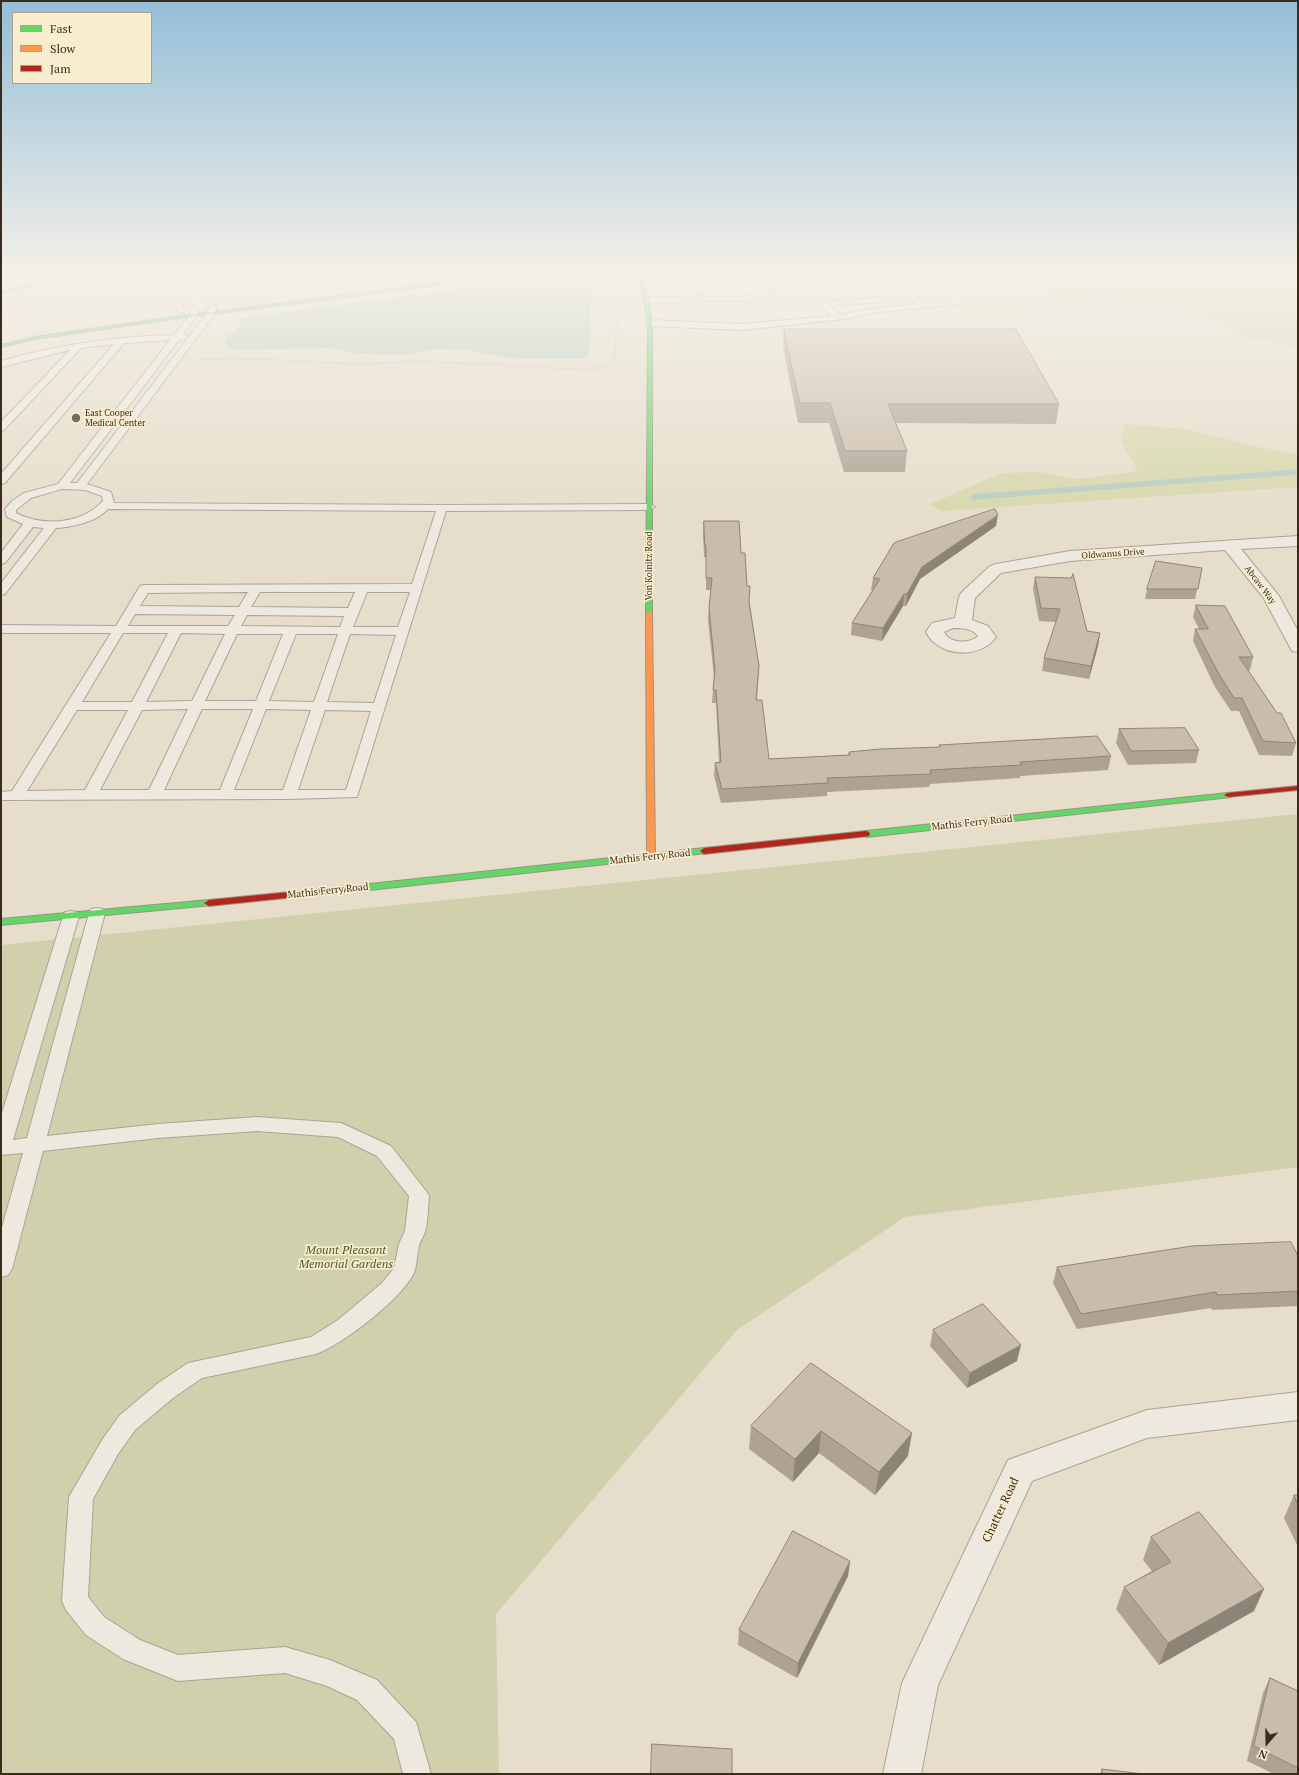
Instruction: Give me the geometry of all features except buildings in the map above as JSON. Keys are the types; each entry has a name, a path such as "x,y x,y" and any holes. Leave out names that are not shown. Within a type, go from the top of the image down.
{"main road":[{"name":"Von Kolnitz Road","path":"650,358 651,857"},
{"name":"Mathis Ferry Road","path":"1,922 272,897 1298,788"}],"street":[{"name":"Oldwanus Drive","path":"963,623 967,597 996,569 1070,556 1298,541"},
{"name":"Abcaw Way","path":"1230,546 1271,596 1298,647"},
{"name":"Chatter Road","path":"902,1774 920,1683 1020,1470 1147,1424 1298,1406"}],"lane":[{"path":"1,364 24,358"},
{"path":"1,428 67,358"},
{"path":"1,481 107,358"},
{"path":"62,486 162,358"},
{"path":"80,486 178,358"},
{"path":"62,486 80,486 99,490 107,494 109,502 94,515 79,520 53,524 30,524 18,520 11,515 10,509 14,504 18,500 30,494 62,486"},
{"path":"1,504 14,504"},
{"path":"106,506 442,508 650,507"},
{"path":"1,796 352,794 442,508"},
{"path":"1,561 30,524"},
{"path":"1,591 53,524"},
{"path":"154,795 233,629 256,588"},
{"path":"289,795 345,630 364,588"},
{"path":"17,795 144,589 417,588"},
{"path":"131,610 352,612"},
{"path":"1,629 119,628 403,631"},
{"path":"90,795 177,629"},
{"path":"225,795 291,630"},
{"path":"73,706 261,705 379,707"},
{"path":"1,1268 36,1144 97,913"},
{"path":"71,916 1,1148 158,1131 257,1124 341,1130 384,1151 419,1195 415,1231 410,1244 404,1270 390,1289 346,1326 316,1345 196,1370 164,1391 127,1423 110,1447 81,1497 75,1601 96,1626 132,1650 178,1668 284,1660 330,1673 367,1690 406,1732 417,1774"}],"path":[{"path":"199,359 262,359 359,364 425,361 569,369 599,368 609,366 614,362 614,358"}],"green space":[{"path":"1125,424 1185,429 1258,447 1298,454 1298,487 940,511 930,504 1001,473 1040,472 1078,479 1138,471 1121,441"},
{"name":"Mount Pleasant Memorial Gardens","path":"1298,814 1298,1167 905,1217 737,1330 496,1614 499,1774 1,1774 1,945"}],"shaded area":[{"path":"509,358 587,358 574,359"}],"waterway":[{"path":"974,497 1298,472"}],"traffic: fast":[{"path":"649,613 650,358"},
{"path":"866,834 1228,795"},
{"path":"360,888 704,851"},
{"path":"1,922 209,903"}],"traffic: slow":[{"path":"649,613 651,857"}],"traffic: jam":[{"path":"1228,795 1298,788"},
{"path":"704,851 866,834"},
{"path":"209,903 360,888"}],"place":[{"name":"East Cooper Medical Center","path":"76,418"}]}
